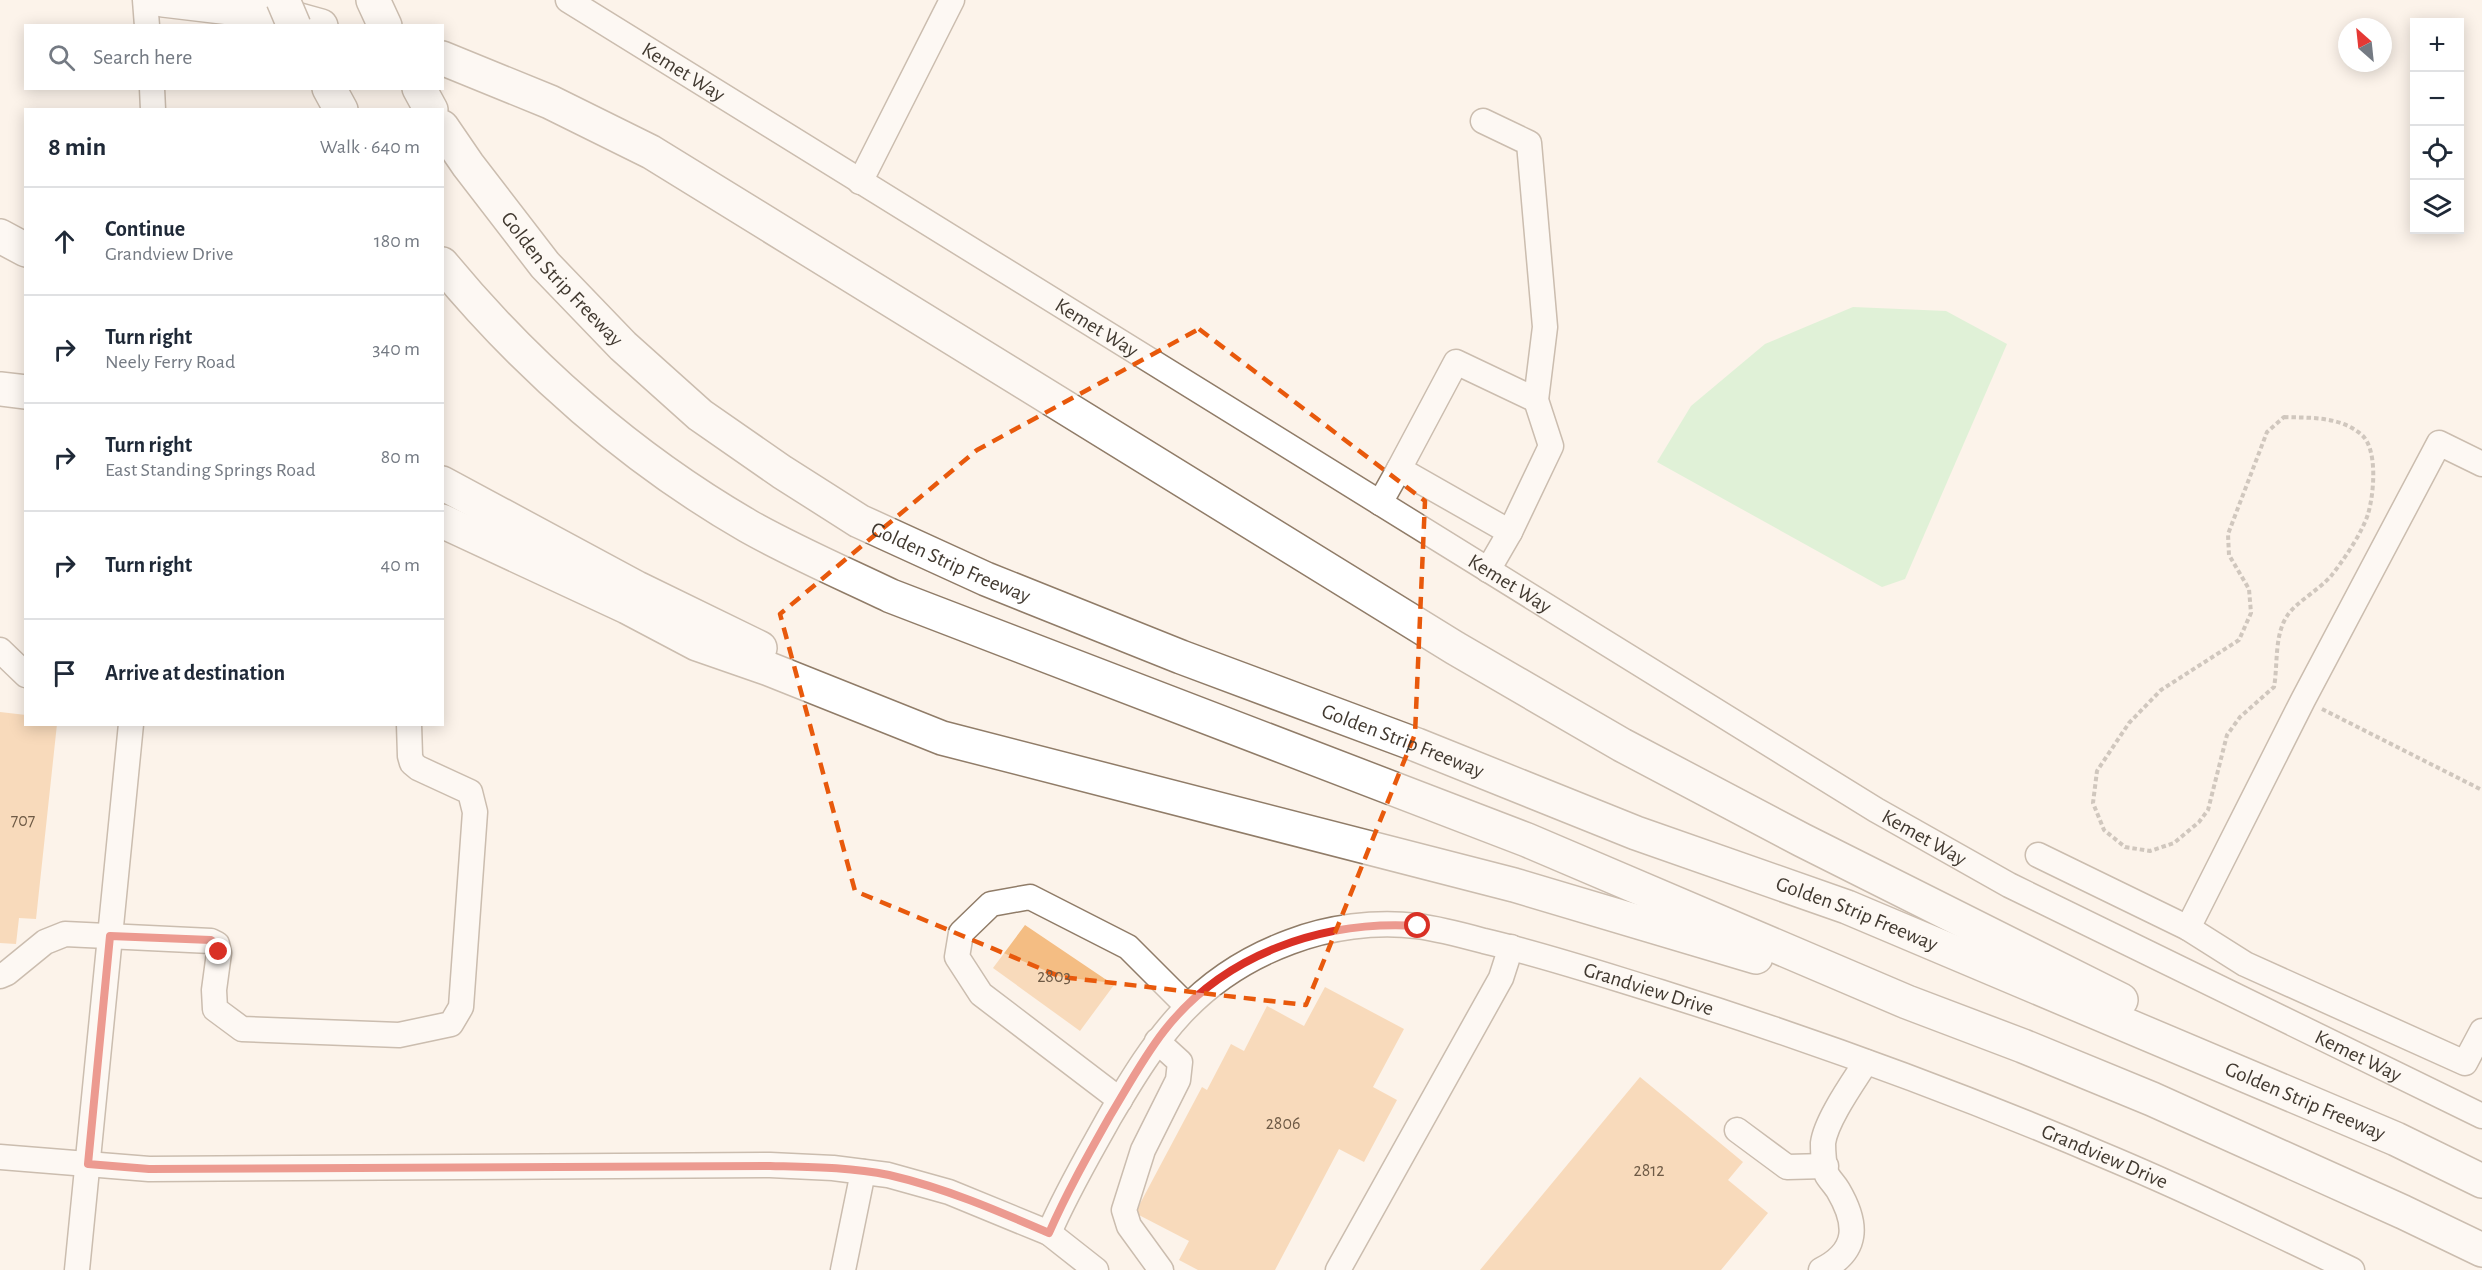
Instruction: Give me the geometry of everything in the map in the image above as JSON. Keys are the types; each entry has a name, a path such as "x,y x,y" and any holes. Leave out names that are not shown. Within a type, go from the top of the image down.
{"highway":[{"path":"163,0 283,13"},
{"path":"231,0 315,24"},
{"path":"373,0 384,24"},
{"path":"444,59 550,102 651,152 1455,648 1622,745 1802,840 2396,1138"},
{"path":"330,90 340,108"},
{"path":"420,90 430,108"},
{"name":"Golden Strip Freeway","path":"444,130 545,265 623,346 700,415 782,472 859,521 986,579 1170,653 1417,745 1636,833 1847,907 2396,1138 2482,1181"},
{"path":"0,236 24,249"},
{"path":"444,266 514,345 622,440 688,488 747,525 795,551 891,596 1527,840 1907,1002 2023,1046 2152,1100 2403,1212 2482,1251"},
{"path":"0,389 24,392"},
{"path":"444,484 637,588 942,738"},
{"path":"444,522 627,607 697,644 769,669 942,738 1514,885 1907,1002"}],"street":[{"path":"145,0 147,24"},
{"name":"Kemet Way","path":"568,0 1876,810 1948,852 2025,893 2482,1116"},
{"path":"860,182 952,0"},
{"path":"152,90 153,108"},
{"path":"1483,121 1529,143 1545,327 1536,400 1551,446 1510,532 1488,570"},
{"path":"1380,503 1456,362 1536,400"},
{"path":"2188,928 2303,700 2439,443 2482,464"},
{"path":"1399,469 1510,532"},
{"path":"0,650 24,673"},
{"path":"77,1270 131,726"},
{"path":"0,976 7,973 45,942 65,934 211,940 217,944 219,952 213,990 215,1009 242,1029 399,1035 451,1024 460,1007 475,812 470,792 412,763 409,726"},
{"path":"2038,855 2188,928 2246,964 2465,1064 2482,1031"},
{"path":"1120,1100 981,994 957,957 961,933 991,904 1030,897 1128,947 1187,1006"},
{"name":"Grandview Drive","path":"1049,1233 1067,1191 1157,1041 1187,1006 1215,982 1264,953 1291,942 1343,928 1418,926 1510,947 1708,1007 1866,1062 2104,1155 2217,1205 2352,1270"},
{"path":"1338,1270 1501,978 1510,947"},
{"path":"2319,1036 2338,1006"},
{"path":"2373,1063 2390,1030"},
{"path":"1157,1041 1180,1062 1178,1080 1143,1150 1124,1210 1129,1226 1161,1270"},
{"path":"1821,1270 1843,1255 1853,1233 1850,1219 1838,1191 1826,1174 1823,1142 1840,1102 1866,1062"},
{"path":"1737,1130 1787,1167 1826,1166"},
{"path":"0,1156 149,1169 770,1166 833,1168 888,1175 949,1192 1049,1233 1096,1270"},
{"path":"843,1270 863,1172"}],"path":[{"path":"2284,417 2331,419 2362,436 2373,456 2373,483 2368,514 2330,577 2288,614 2280,631 2274,687 2240,717 2228,735 2208,810 2199,822 2174,843 2150,851 2125,847 2104,830 2093,803 2097,771 2129,723 2161,690 2239,640 2251,613 2249,589 2229,555 2228,534 2267,432 2284,417"},
{"path":"2274,687 2482,789"}],"highlighted area":[{"path":"1199,329 1425,501 1415,734 1306,1005 1061,977 855,891 780,614 977,450"}],"green space":[{"path":"1853,307 1946,311 2007,344 1905,579 1882,587 1657,462 1691,406 1765,344"}],"building":[{"path":"0,712 24,715 24,726 57,726 36,919 19,918 16,944 0,943"},
{"path":"1025,925 1114,985 1080,1031 993,968"},
{"path":"1325,987 1404,1029 1373,1087 1397,1100 1364,1162 1339,1149 1275,1270 1198,1270 1179,1260 1189,1241 1135,1213 1202,1087 1207,1090 1231,1044 1244,1051 1267,1006 1304,1026"},
{"path":"1640,1077 1743,1162 1728,1180 1768,1213 1721,1270 1480,1270"}],"route":[{"path":"219,952 217,944 211,940 110,936 88,1164 149,1169 349,1166 833,1168 888,1175 949,1192 981,1203 1049,1233 1067,1191 1134,1075 1163,1032 1187,1006 1215,982 1264,953 1317,934 1343,928 1418,926"}]}
